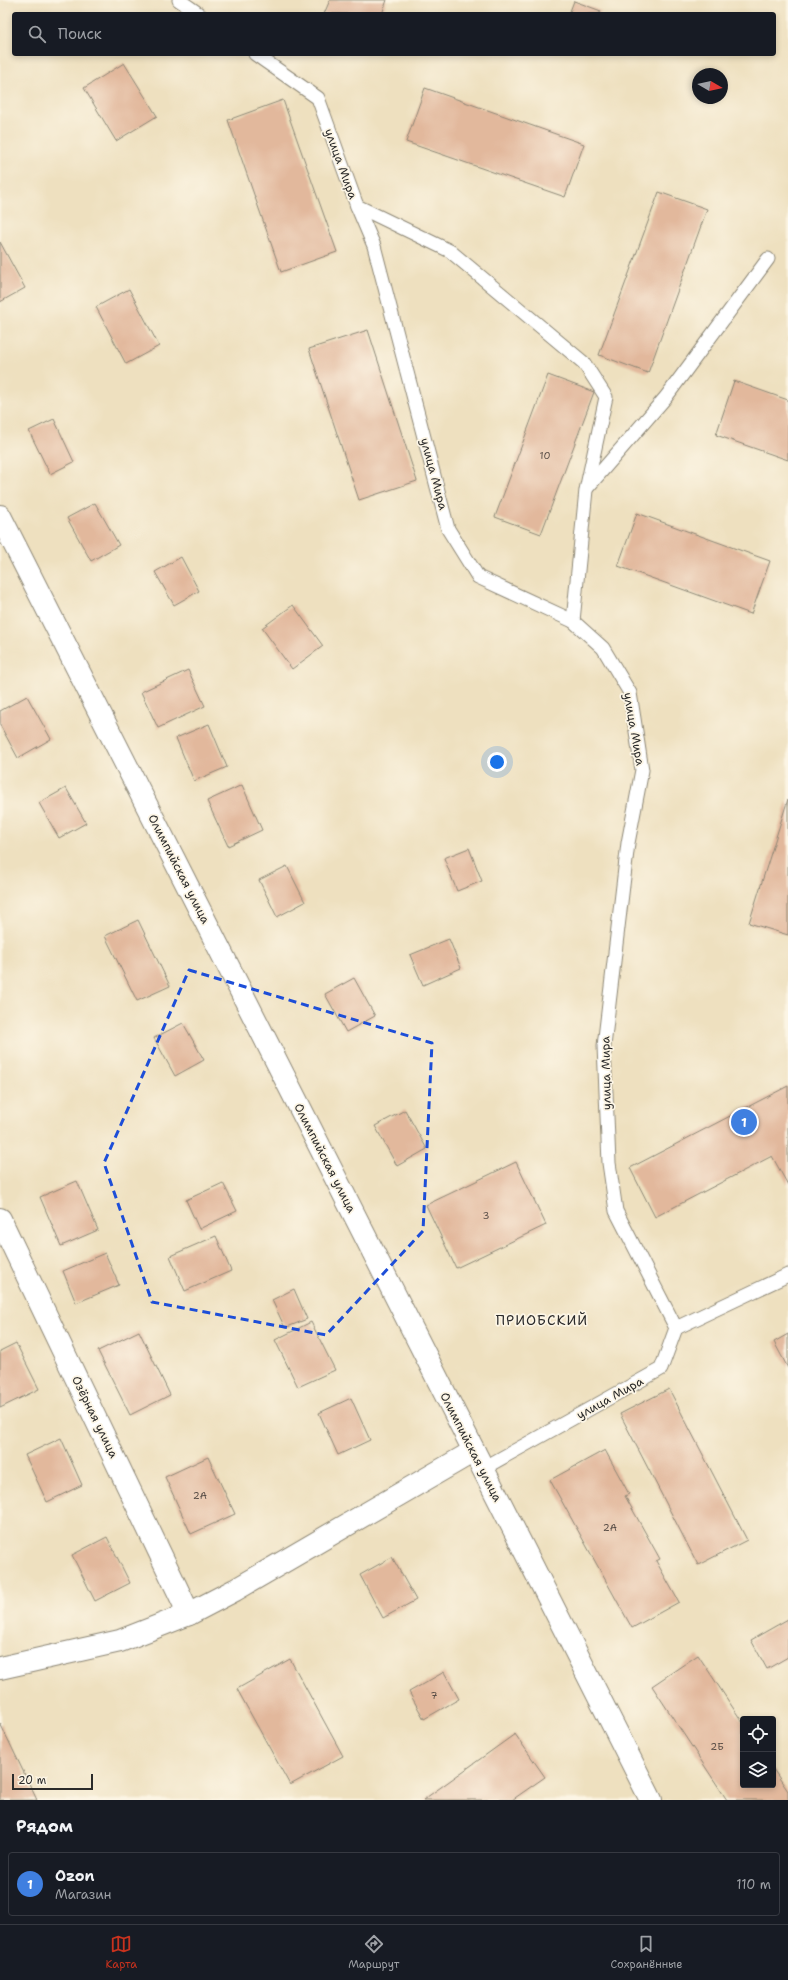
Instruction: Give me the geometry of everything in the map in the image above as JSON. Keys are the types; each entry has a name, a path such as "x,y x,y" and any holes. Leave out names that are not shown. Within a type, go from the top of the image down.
{"street":[{"name":"Олимпийская улица","path":"0,516 651,1800"},
{"name":"Озёрная улица","path":"0,1219 189,1614"},
{"path":"0,1668 120,1641 189,1614 478,1460"}],"lane":[{"path":"179,0 196,12"},
{"name":"улица Мира","path":"258,56 318,98 357,206 374,246 448,529 478,577 573,621 603,648 630,693 642,770 628,843 604,1046 609,1164 616,1211 676,1328 661,1369 478,1460"},
{"path":"357,206 450,251 584,363 606,397 586,490 573,621"},
{"path":"586,490 666,397 768,259"},
{"path":"676,1328 788,1275"}],"highlighted area":[{"path":"189,970 432,1043 423,1231 326,1335 152,1302 104,1163"}],"building":[{"path":"330,0 387,0 383,12 325,12"},
{"path":"574,1 601,11 600,12 570,12"},
{"path":"124,63 157,116 116,141 84,88"},
{"path":"425,88 584,144 565,197 406,142"},
{"path":"283,100 337,252 281,272 228,120"},
{"path":"659,192 707,209 648,373 599,355"},
{"path":"0,242 25,288 0,302"},
{"path":"129,289 159,346 126,364 96,307"},
{"path":"368,330 417,481 359,500 309,349"},
{"path":"548,375 594,392 541,534 495,517"},
{"path":"734,381 788,400 788,460 716,435"},
{"path":"54,419 74,462 50,474 29,431"},
{"path":"95,503 119,545 91,561 67,518"},
{"path":"637,513 770,561 751,614 618,566"},
{"path":"181,557 199,591 174,605 155,572"},
{"path":"293,605 323,646 292,669 262,628"},
{"path":"188,670 205,706 158,728 141,692"},
{"path":"27,696 51,739 18,758 0,725 0,711"},
{"path":"209,724 227,767 194,781 176,738"},
{"path":"242,785 262,830 228,846 207,801"},
{"path":"66,788 86,823 59,838 39,803"},
{"path":"788,799 788,935 749,923"},
{"path":"469,848 482,881 457,891 444,858"},
{"path":"287,866 305,902 277,917 259,880"},
{"path":"138,920 170,986 137,1001 105,936"},
{"path":"449,939 461,968 423,985 410,955"},
{"path":"354,978 375,1016 346,1032 325,994"},
{"path":"183,1023 204,1060 175,1076 154,1038"},
{"path":"788,1086 788,1185 772,1156 655,1217 630,1168"},
{"path":"405,1110 427,1149 397,1166 375,1126"},
{"path":"516,1162 546,1225 456,1268 426,1205"},
{"path":"77,1181 98,1230 61,1246 40,1197"},
{"path":"223,1183 237,1211 199,1229 186,1200"},
{"path":"216,1236 231,1271 185,1291 170,1256"},
{"path":"105,1253 119,1285 76,1303 63,1271"},
{"path":"294,1289 307,1319 285,1328 272,1300"},
{"path":"311,1322 335,1370 298,1387 275,1340"},
{"path":"139,1331 170,1395 130,1415 98,1351"},
{"path":"788,1334 788,1368 774,1342"},
{"path":"16,1343 39,1389 0,1408 0,1351"},
{"path":"669,1389 747,1540 698,1565 620,1414"},
{"path":"351,1398 370,1440 338,1455 319,1413"},
{"path":"61,1438 82,1485 47,1502 25,1455"},
{"path":"605,1450 629,1494 625,1496 660,1559 656,1561 679,1602 632,1628 550,1480"},
{"path":"208,1457 235,1514 191,1534 165,1477"},
{"path":"107,1537 130,1583 95,1601 72,1555"},
{"path":"392,1557 416,1600 383,1618 360,1575"},
{"path":"788,1619 788,1657 767,1669 751,1640"},
{"path":"698,1655 740,1718 740,1788 776,1788 776,1773 788,1791 788,1800 727,1800 652,1686"},
{"path":"290,1659 343,1756 290,1785 237,1689"},
{"path":"444,1672 459,1699 424,1719 409,1692"},
{"path":"0,1723 37,1800 0,1800"},
{"path":"515,1734 545,1777 512,1800 423,1800"}],"place":[{"name":"Ozon","path":"744,1122"}],"district":[{"name":"ПРИОБСКИЙ","path":"542,1320"}]}
